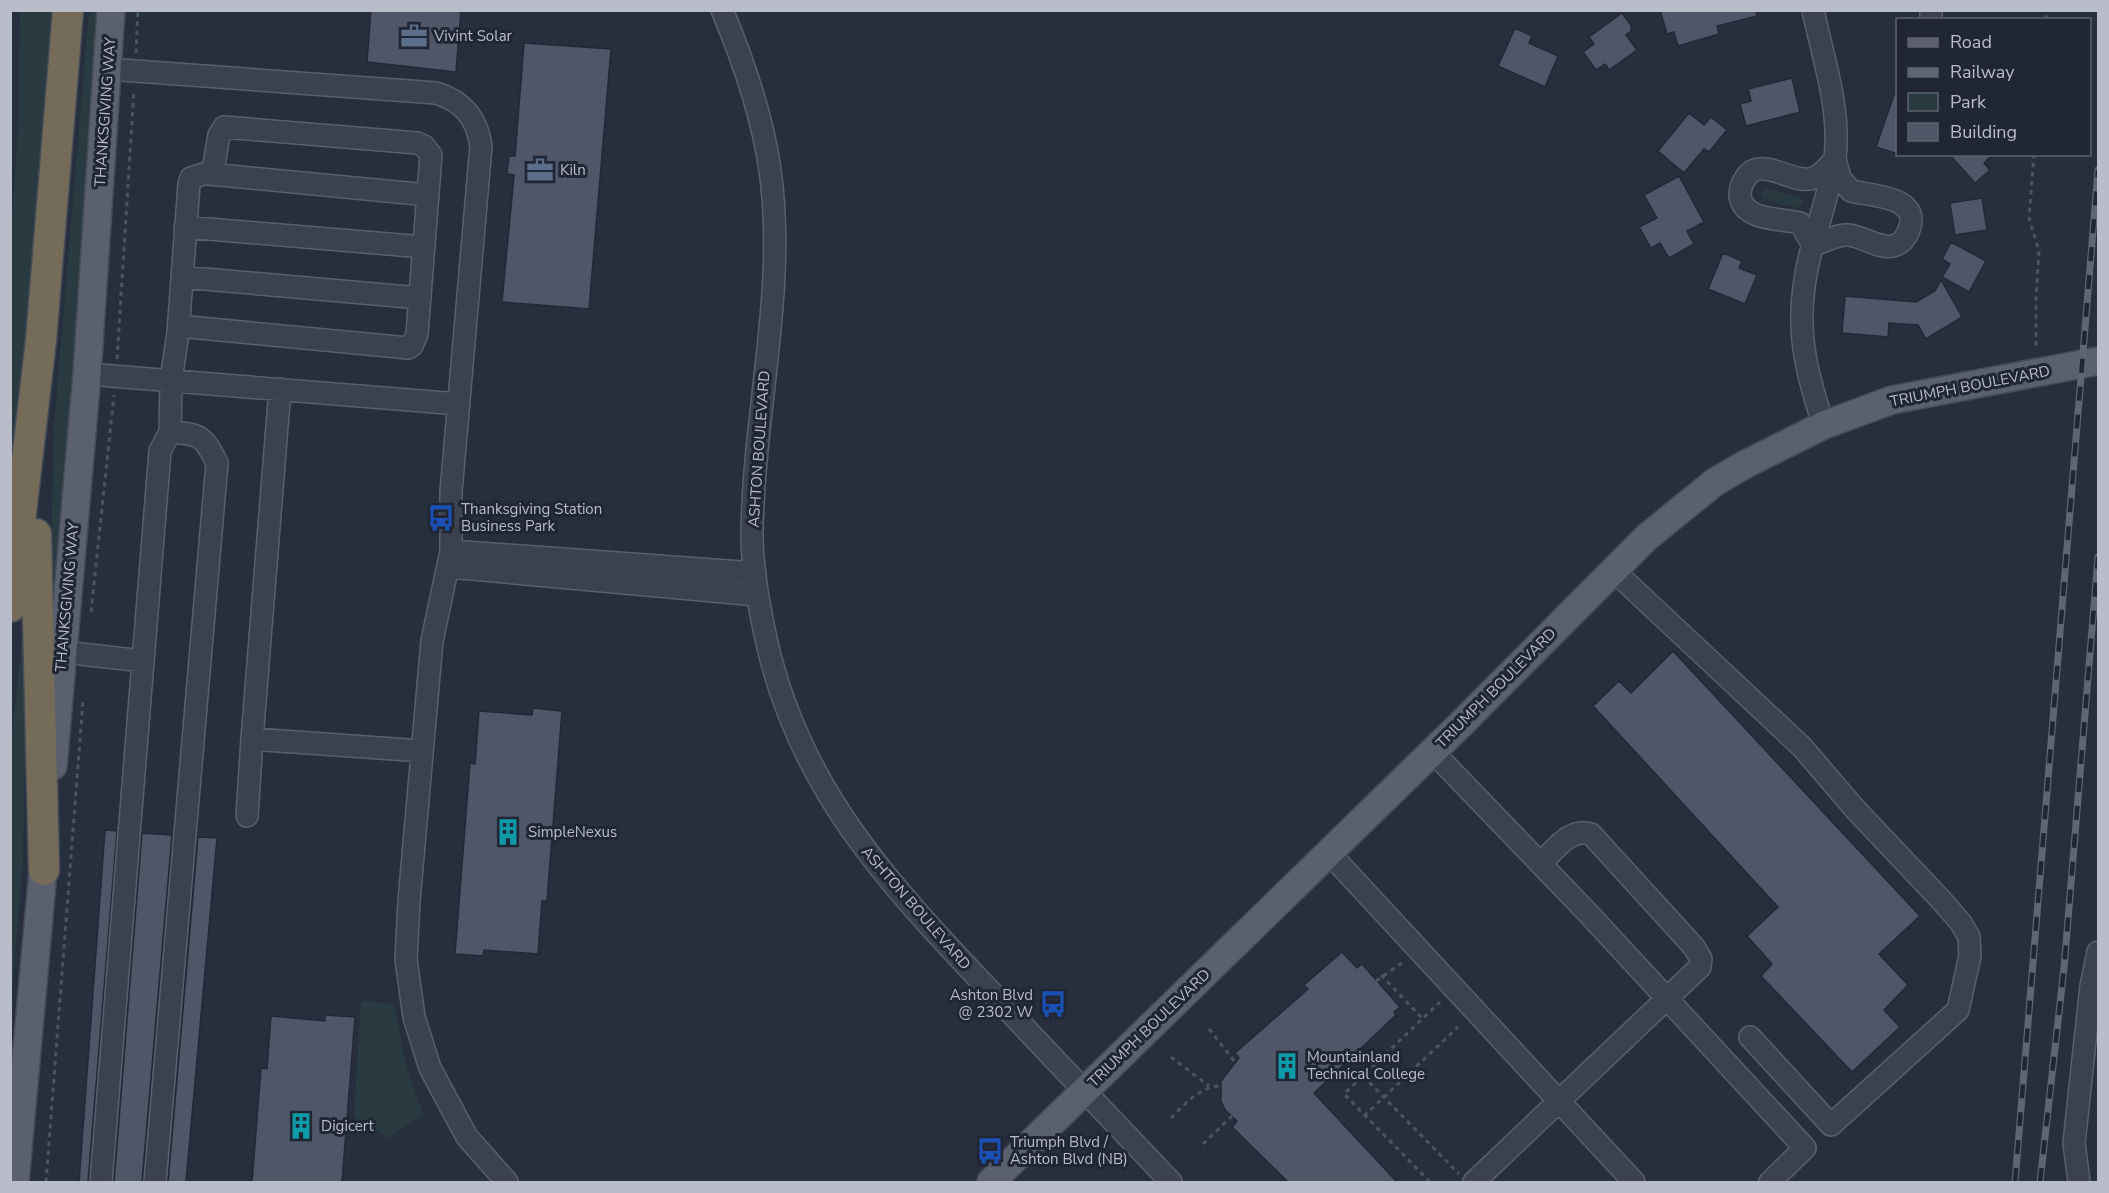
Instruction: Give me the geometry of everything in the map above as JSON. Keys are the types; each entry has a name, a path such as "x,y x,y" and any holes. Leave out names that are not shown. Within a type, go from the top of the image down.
{"highway":[{"path":"10,607 41,340 68,10"},
{"path":"41,340 36,529 44,870"}],"main road":[{"name":"THANKSGIVING WAY","path":"15,1182 44,870 75,652 87,375 111,10"},
{"name":"TRIUMPH BOULEVARD","path":"991,1182 1433,752 1647,537 1715,482 1824,425 1892,400 2098,361"}],"street":[{"name":"ASHTON BOULEVARD","path":"722,10 744,63 759,112 770,169 774,212 769,323 753,481 755,573 770,662 790,719 835,808 887,879 1171,1182"},
{"path":"1813,10 1833,101 1836,128 1835,159 1813,245 1802,304 1801,332 1810,385 1824,425"},
{"path":"108,69 436,93 462,105 475,122 481,146 451,492 450,559 432,641 406,930 408,976 414,1017 430,1068 452,1113 475,1148 507,1182"},
{"path":"178,333 181,329 189,327 408,348 412,346 417,334 431,155 424,146 417,143 224,127 219,135 215,167 209,174"},
{"path":"1813,245 1800,223 1752,213 1742,202 1740,189 1748,173 1758,169 1771,170 1802,179 1813,179 1822,174 1835,159"},
{"path":"1813,245 1848,235 1892,246 1902,241 1911,226 1909,212 1899,201 1851,192 1840,178 1835,159"},
{"path":"101,1182 160,451 163,440 170,432 171,380 178,333 185,227 191,178 209,174 428,195"},
{"path":"185,227 424,247"},
{"path":"182,277 420,298"},
{"path":"87,375 459,404"},
{"path":"247,816 280,389"},
{"path":"155,1182 217,463 207,441 195,434 170,432"},
{"path":"450,559 755,573"},
{"path":"450,559 757,595"},
{"path":"1613,570 1802,747 1855,809 1942,901 1961,923 1969,937 1970,956 1958,1010 1770,1182"},
{"path":"75,652 143,661"},
{"path":"252,739 422,751"},
{"path":"1433,752 1540,863 1805,1148"},
{"path":"1468,1179 1560,1103 1700,967 1701,959 1694,947 1591,834 1582,831 1571,834 1540,863"},
{"path":"1329,853 1634,1182"},
{"path":"2079,1182 2074,1143 2091,986 2098,952"},
{"path":"1750,1037 1831,1125"}],"path":[{"path":"75,652 116,376 138,10"},
{"path":"2034,156 2029,218 2039,251 2036,349"},
{"path":"46,1182 84,688"},
{"path":"1376,981 1381,975 1409,957"},
{"path":"1381,975 1423,1019"},
{"path":"1430,1182 1344,1094 1446,997"},
{"path":"1364,1116 1458,1027"},
{"path":"1209,1029 1235,1062"},
{"path":"1171,1057 1209,1086"},
{"path":"1363,1076 1468,1179"},
{"path":"1171,1118 1190,1099 1209,1086 1220,1086"},
{"path":"1203,1144 1232,1116"}],"green space":[{"path":"20,11 54,11 11,502 10,248 18,131"},
{"path":"89,11 100,11 98,40 94,41 96,117 52,641 49,640 54,426"},
{"path":"1765,188 1801,198 1803,203 1796,208 1765,199 1761,194"},
{"path":"27,597 23,862 11,1002 10,751"},
{"path":"361,1001 394,1004 406,1066 423,1114 389,1138 354,1117"}],"building":[{"name":"Vivint Solar","path":"371,10 461,10 456,72 367,62"},
{"path":"1660,10 1756,10 1757,16 1717,26 1719,34 1678,46 1674,32 1667,34"},
{"path":"1622,13 1631,25 1631,31 1626,35 1637,50 1609,70 1605,64 1596,70 1583,52 1594,44 1589,37"},
{"path":"1515,28 1532,36 1529,43 1558,56 1545,87 1498,66"},
{"path":"524,43 611,49 589,309 502,302 514,175 507,174 509,156 515,156"},
{"path":"1792,78 1800,112 1746,126 1740,104 1751,101 1748,89"},
{"path":"1895,92 1896,92 1896,153 1876,147"},
{"path":"1689,113 1704,125 1711,117 1727,130 1709,152 1704,149 1684,173 1658,151"},
{"path":"1951,156 1991,156 1984,163 1990,170 1975,183"},
{"path":"1679,176 1704,222 1687,231 1694,244 1669,258 1660,243 1651,248 1639,227 1657,218 1644,195"},
{"path":"1982,198 1987,230 1955,235 1950,203"},
{"path":"1951,242 1986,261 1969,292 1942,277 1950,264 1942,259"},
{"path":"1723,253 1742,261 1739,268 1757,275 1745,304 1708,289"},
{"path":"1941,280 1962,317 1926,339 1918,325 1889,323 1888,337 1842,333 1845,296 1916,302 1935,291"},
{"path":"1673,651 1920,916 1879,954 1908,985 1884,1010 1900,1027 1852,1072 1761,976 1772,964 1747,936 1778,907 1593,706 1619,681 1631,693"},
{"name":"SimpleNexus","path":"533,708 562,711 547,901 542,901 538,954 484,950 483,956 455,954 470,763 475,764 479,711 532,715"},
{"path":"105,830 117,831 88,1182 79,1182"},
{"path":"142,833 172,835 142,1182 114,1182"},
{"path":"198,837 217,838 186,1182 168,1182"},
{"name":"Mountainland Technical College","path":"1342,952 1357,968 1362,964 1400,1007 1394,1012 1396,1015 1314,1093 1397,1182 1288,1182 1232,1127 1237,1121 1225,1110 1221,1101 1221,1081 1239,1058 1235,1053 1308,989 1304,985"},
{"name":"Digicert","path":"325,1015 355,1017 342,1182 252,1182 261,1068 267,1069 271,1016 325,1021"}],"railway":[{"path":"2015,1182 2098,170"},
{"path":"2040,1182 2064,968 2098,557"}],"place":[{"name":"Vivint Solar","path":"414,36"},
{"name":"Kiln","path":"540,170"},
{"name":"Thanksgiving Station Business Park","path":"441,518"},
{"name":"SimpleNexus","path":"508,832"},
{"name":"Ashton Blvd @ 2302 W","path":"1053,1004"},
{"name":"Mountainland Technical College","path":"1287,1066"},
{"name":"Digicert","path":"301,1126"},
{"name":"Triumph Blvd / Ashton Blvd (NB)","path":"990,1151"}]}
